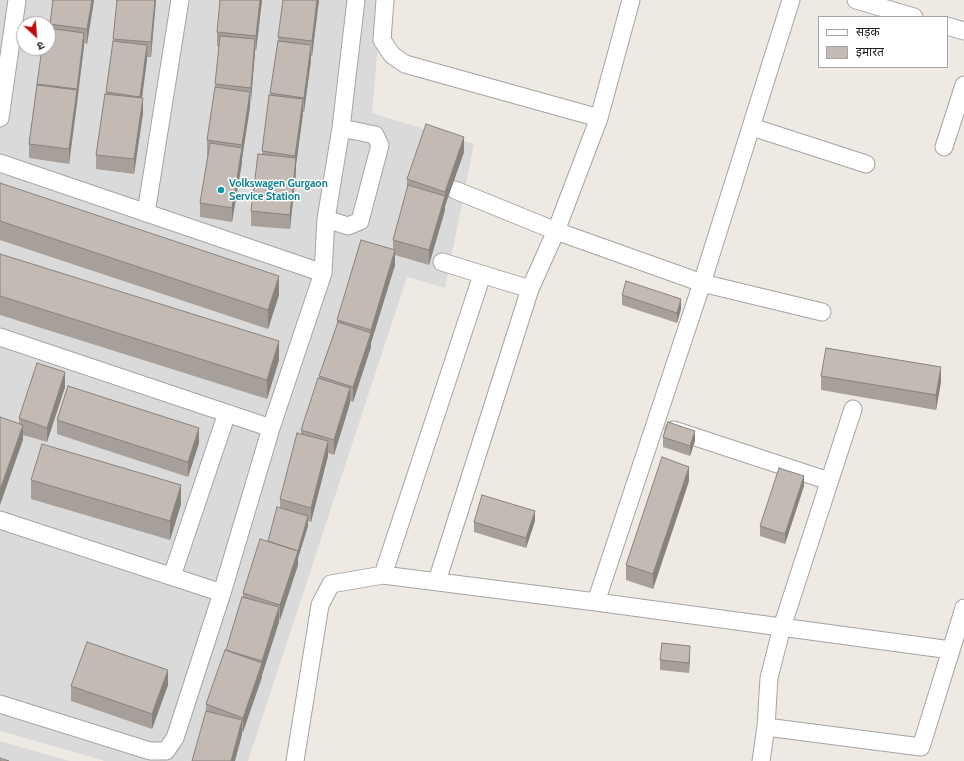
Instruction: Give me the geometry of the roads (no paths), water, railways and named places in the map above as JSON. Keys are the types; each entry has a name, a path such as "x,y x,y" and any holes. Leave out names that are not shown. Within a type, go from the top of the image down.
{"street":[{"path":"0,118 17,0"},
{"path":"146,213 180,0"},
{"path":"0,704 150,751 166,751 175,738 222,593 271,428 324,273 326,219 341,128 356,0"},
{"path":"385,0 382,40 392,55 405,64 599,118"},
{"path":"437,581 530,289 556,231 599,118 631,0"},
{"path":"596,602 702,283 791,0"},
{"path":"856,0 911,16"},
{"path":"948,26 964,31"},
{"path":"944,147 964,85"},
{"path":"752,127 866,164"},
{"path":"326,219 348,226 360,221 380,145 375,135 341,128"},
{"path":"0,163 324,273"},
{"path":"455,190 556,231 702,283 822,312"},
{"path":"442,262 530,289"},
{"path":"383,575 482,275"},
{"path":"0,337 271,428"},
{"path":"760,761 766,727 769,678 782,627 853,410"},
{"path":"172,576 227,413"},
{"path":"654,424 829,481"},
{"path":"0,520 222,593"},
{"path":"295,761 320,605 331,584 383,575 951,650"},
{"path":"766,727 920,747 964,608"}],"place":[{"name":"Volkswagen Gurgaon Service Station","path":"221,190"}]}
